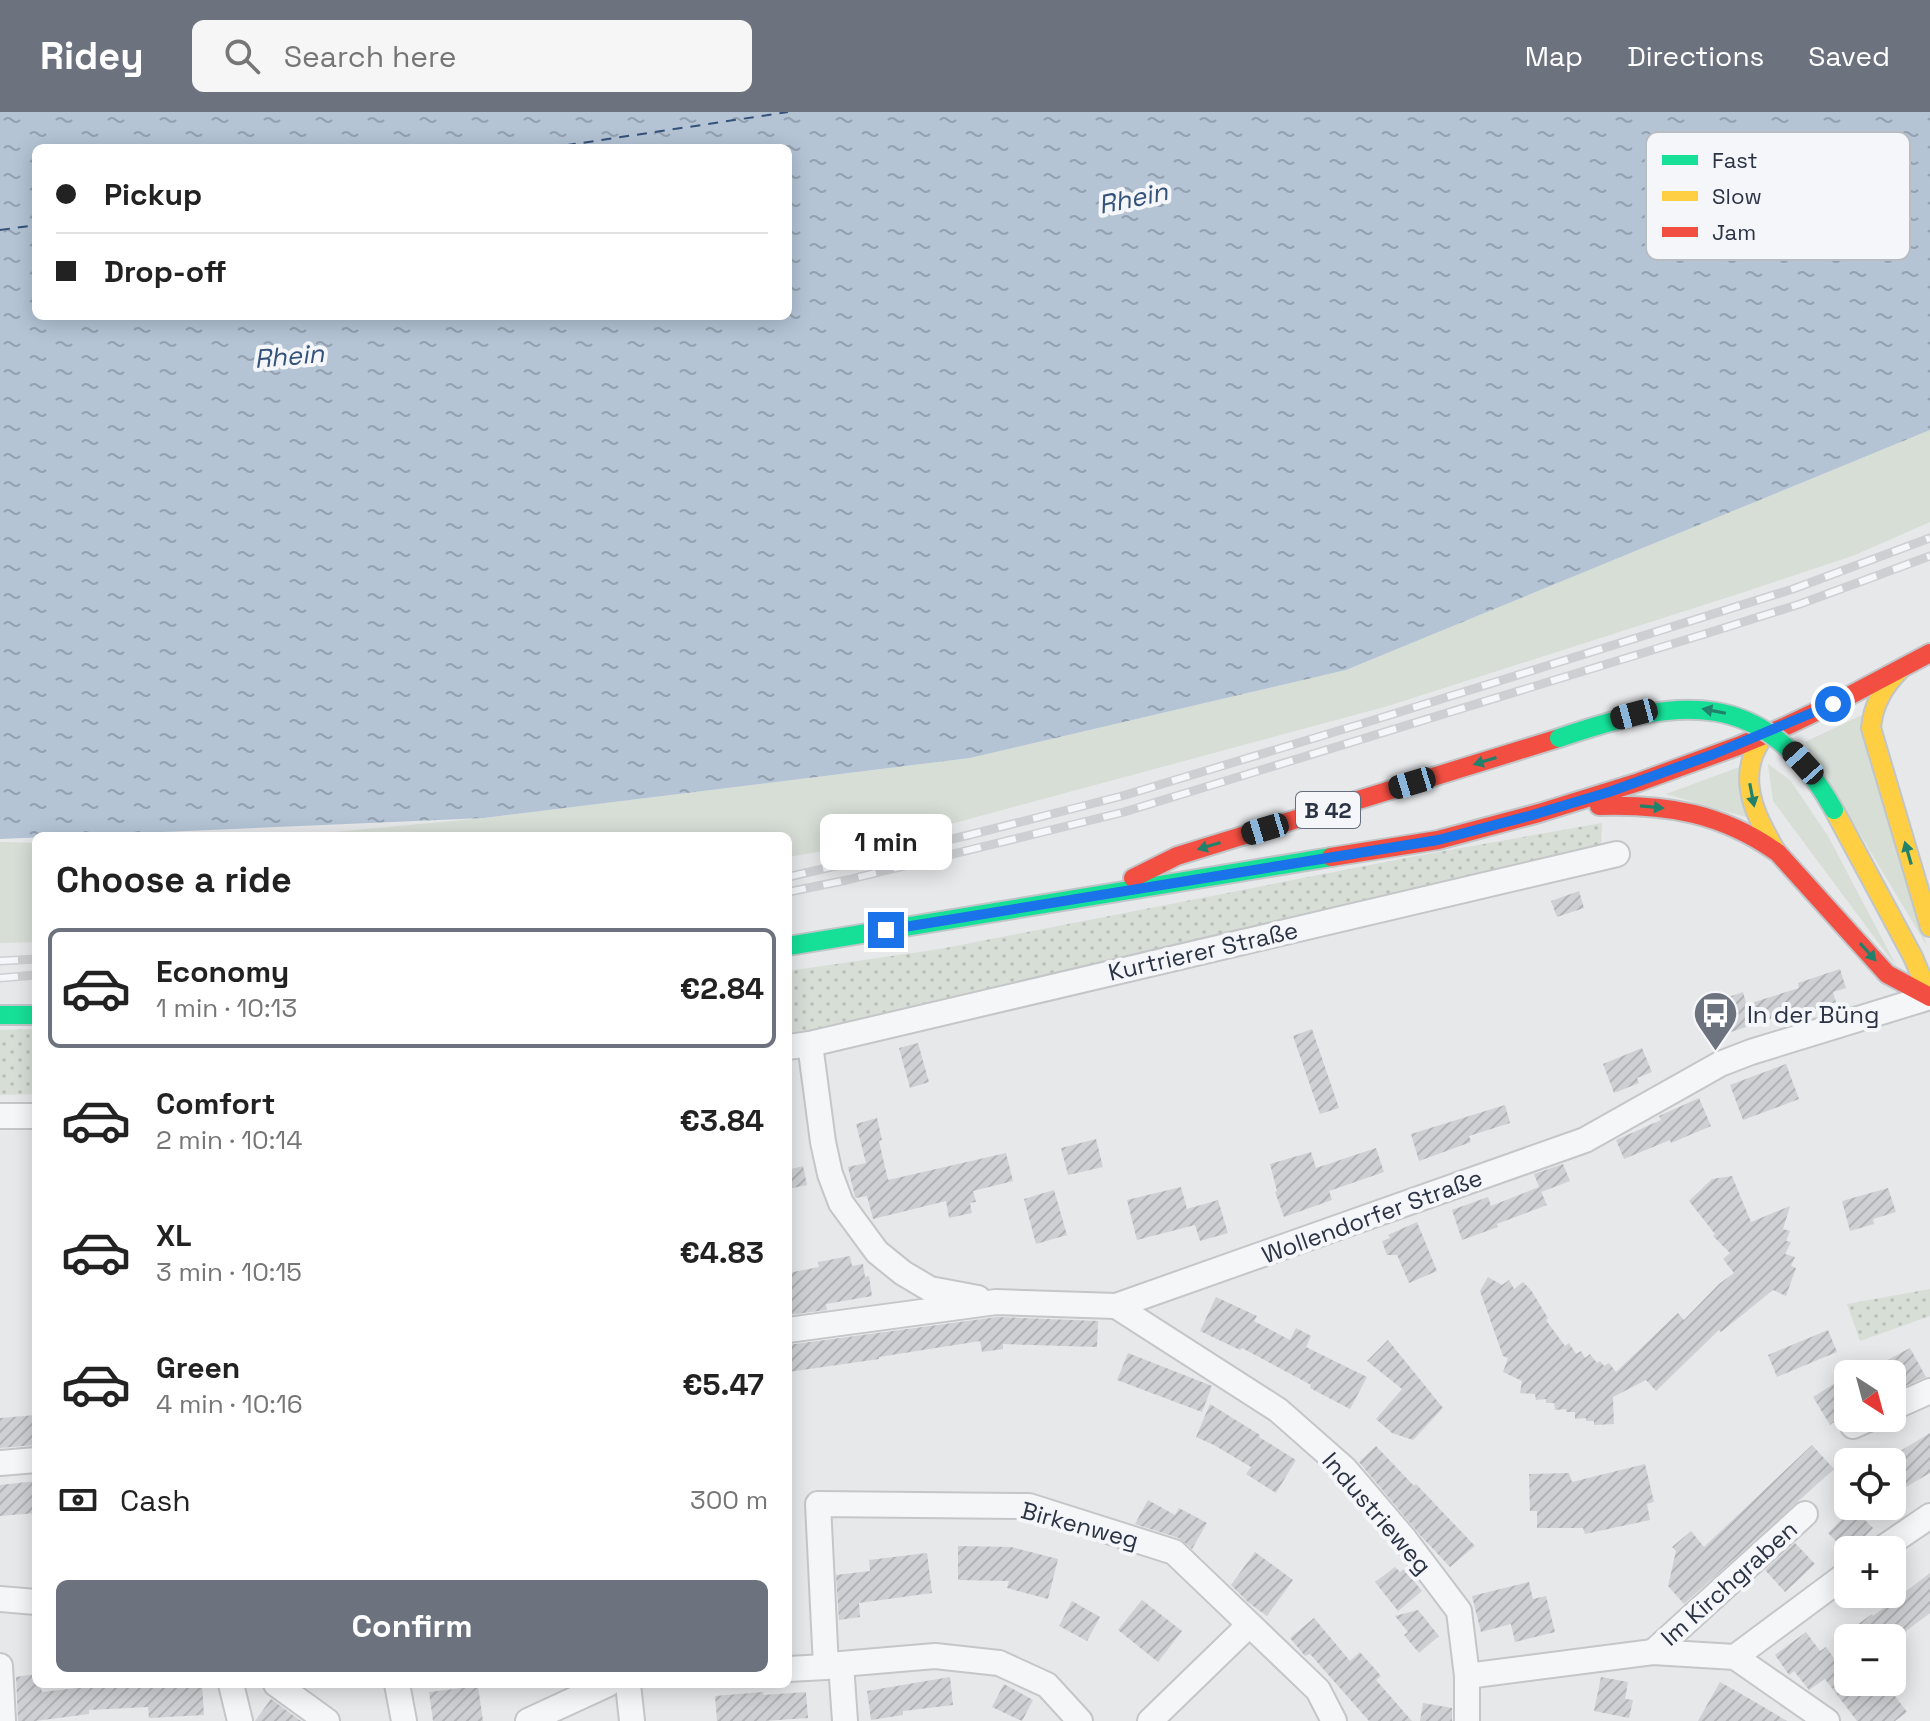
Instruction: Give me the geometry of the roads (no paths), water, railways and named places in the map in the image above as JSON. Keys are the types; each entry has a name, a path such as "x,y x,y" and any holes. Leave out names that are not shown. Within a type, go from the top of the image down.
{"main road":[{"name":"B 42","path":"792,945 1438,840 1556,809 1662,773 1833,704 1930,653"},
{"name":"B 42","path":"1905,667 1880,693 1871,717 1871,728 1930,927"},
{"name":"B 42","path":"1101,894 1177,856 1604,722 1662,709 1700,709 1742,718 1783,742 1803,763 1834,810 1913,957 1930,996"},
{"name":"B 42","path":"1765,733 1753,755 1750,793 1760,823 1778,853"},
{"name":"B 42","path":"1556,809 1641,806 1695,811 1745,831 1778,853 1887,974 1930,996"},
{"path":"0,1015 32,1015"}],"street":[{"name":"Kurtrierer Straße","path":"799,1045 1617,854"},
{"name":"Wollendorfer Straße","path":"792,1329 996,1302 1116,1306 1585,1140 1720,1064 1930,996"},
{"path":"799,1045 830,1174 841,1203 877,1252 930,1289 996,1302"},
{"path":"0,1116 32,1116"},
{"name":"Industrieweg","path":"1116,1306 1278,1410 1345,1469 1403,1537 1459,1611 1467,1676 1467,1721"},
{"path":"1906,1402 1930,1391"},
{"path":"0,1463 32,1460"},
{"name":"Birkenweg","path":"834,1665 818,1504 1029,1506 1174,1552 1318,1690 1334,1721"},
{"name":"Im Kirchgraben","path":"1653,1652 1805,1514"},
{"path":"1901,1536 1930,1516"},
{"path":"1827,1721 1735,1657 1834,1583"},
{"path":"0,1599 32,1602"},
{"path":"1150,1721 1249,1625"},
{"name":"Im Kirchgraben","path":"1467,1676 1653,1652 1735,1657"},
{"path":"792,1669 935,1656 999,1663 1047,1685 1080,1721"},
{"path":"834,1665 845,1721"},
{"path":"0,1666 3,1721"},
{"path":"232,1688 240,1721"},
{"path":"282,1688 327,1721"},
{"path":"398,1688 404,1721"},
{"path":"528,1721 599,1688"},
{"path":"628,1688 632,1721"}],"water":[{"name":"Rhein","path":"0,112 1930,112 1930,430 1346,670 970,758 484,818 161,832 32,832 32,838 0,839"}],"railway":[{"path":"792,876 1122,796 1793,589 1930,538"},
{"path":"792,891 1124,812 1800,604 1930,556"},
{"path":"0,961 32,959"},
{"path":"0,978 32,975"}],"place":[{"name":"In der Büng","path":"1716,1053"}]}
